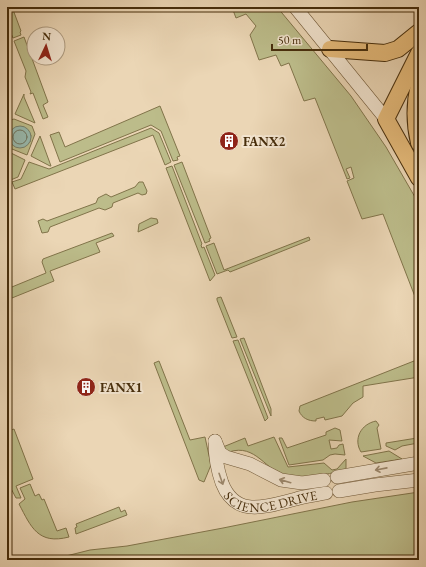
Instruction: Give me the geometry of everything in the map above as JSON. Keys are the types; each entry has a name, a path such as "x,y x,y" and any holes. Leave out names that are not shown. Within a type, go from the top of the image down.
{"main road":[{"path":"330,49 385,53 398,49 419,32"},
{"path":"419,53 386,119 419,178"},
{"path":"419,84 415,101 414,122 419,142"}],"street":[{"path":"296,7 386,119"},
{"name":"SCIENCE DRIVE","path":"324,480 302,483 281,480 250,464 226,457 220,452 215,441 216,460 225,491 230,498 242,506 263,506 326,494"},
{"name":"SCIENCE DRIVE","path":"337,477 419,463"},
{"name":"SCIENCE DRIVE","path":"339,491 419,480"}],"green space":[{"path":"7,7 12,7 21,31 21,35 13,38 7,24"},
{"path":"236,7 277,7 351,96 386,147 419,204 419,307 383,214 362,219 347,181 354,178 351,167 346,169 350,178 347,179 315,98 304,101 289,63 281,66 276,55 259,60 250,35 256,26 246,14 236,18 233,10"},
{"path":"24,37 26,42 26,66 35,66 48,102 43,105 48,117 43,119 33,93 30,94 31,92 25,77 26,71 14,41"},
{"path":"24,94 24,97 35,123 15,114"},
{"path":"160,106 180,156 177,157 178,160 173,161 161,131 151,125 60,162 50,135 59,132 65,147"},
{"path":"14,119 32,126 35,134 27,155 7,147 7,121","holes":["16,127 24,127 31,135 30,142 24,147 14,146 10,140 12,130"]},
{"path":"151,128 159,133 171,162 165,165 153,135 15,189 12,182 21,179 29,162 49,169"},
{"path":"40,136 51,166 31,156"},
{"path":"7,151 25,160 18,177 8,181 7,187"},
{"path":"182,162 211,238 209,239 210,241 205,243 174,165"},
{"path":"172,166 202,244 202,248 204,247 215,275 210,281 166,168"},
{"path":"139,182 143,182 147,191 146,194 142,195 138,193 113,203 112,207 105,210 99,208 50,227 48,232 42,233 38,221 43,219 47,221 96,203 98,198 106,194 111,197 135,187"},
{"path":"151,218 157,219 158,223 138,232 139,224"},
{"path":"112,233 114,236 96,243 100,252 50,271 54,281 7,300 7,289 46,273 42,262 43,259"},
{"path":"309,237 310,240 230,272 228,270 217,274 206,246 214,243 224,270"},
{"path":"221,297 237,337 232,338 217,300 217,298"},
{"path":"244,338 271,409 271,416 240,339"},
{"path":"238,340 268,418 265,421 233,341"},
{"path":"419,359 419,377 363,386 363,397 353,403 342,416 325,420 324,417 313,421 308,420 299,411 300,406"},
{"path":"159,361 190,440 205,437 211,465 204,482 199,480 154,363"},
{"path":"376,421 379,425 377,428 381,449 361,452 358,437 366,425"},
{"path":"7,426 9,431 14,429 33,479 16,486 21,498 16,498 7,481"},
{"path":"335,428 340,430 342,441 329,440 331,449 337,448 339,445 343,444 345,455 335,454 330,455 323,460 289,465 279,438 282,438 287,448 326,435 326,432"},
{"path":"274,437 288,467 324,463 332,470 337,469 346,459 346,470 308,477 293,478 280,474 253,454 238,450 229,452 223,447 245,438 248,446"},
{"path":"417,438 418,443 402,446 395,450 386,446 386,443"},
{"path":"389,451 402,459 376,463 363,456"},
{"path":"30,484 35,496 39,494 42,500 44,499 57,531 66,528 69,537 58,539 50,538 43,536 32,527 19,504 25,499 20,488"},
{"path":"419,492 419,560 50,560 90,550 127,546 352,502"},
{"path":"119,507 121,512 125,510 127,515 76,534 76,524"}],"water":[{"path":"20,126 28,129 31,137 28,145 20,148 12,145 9,137 12,129"}],"place":[{"name":"FANX2","path":"229,141"},
{"name":"FANX1","path":"86,387"}]}
